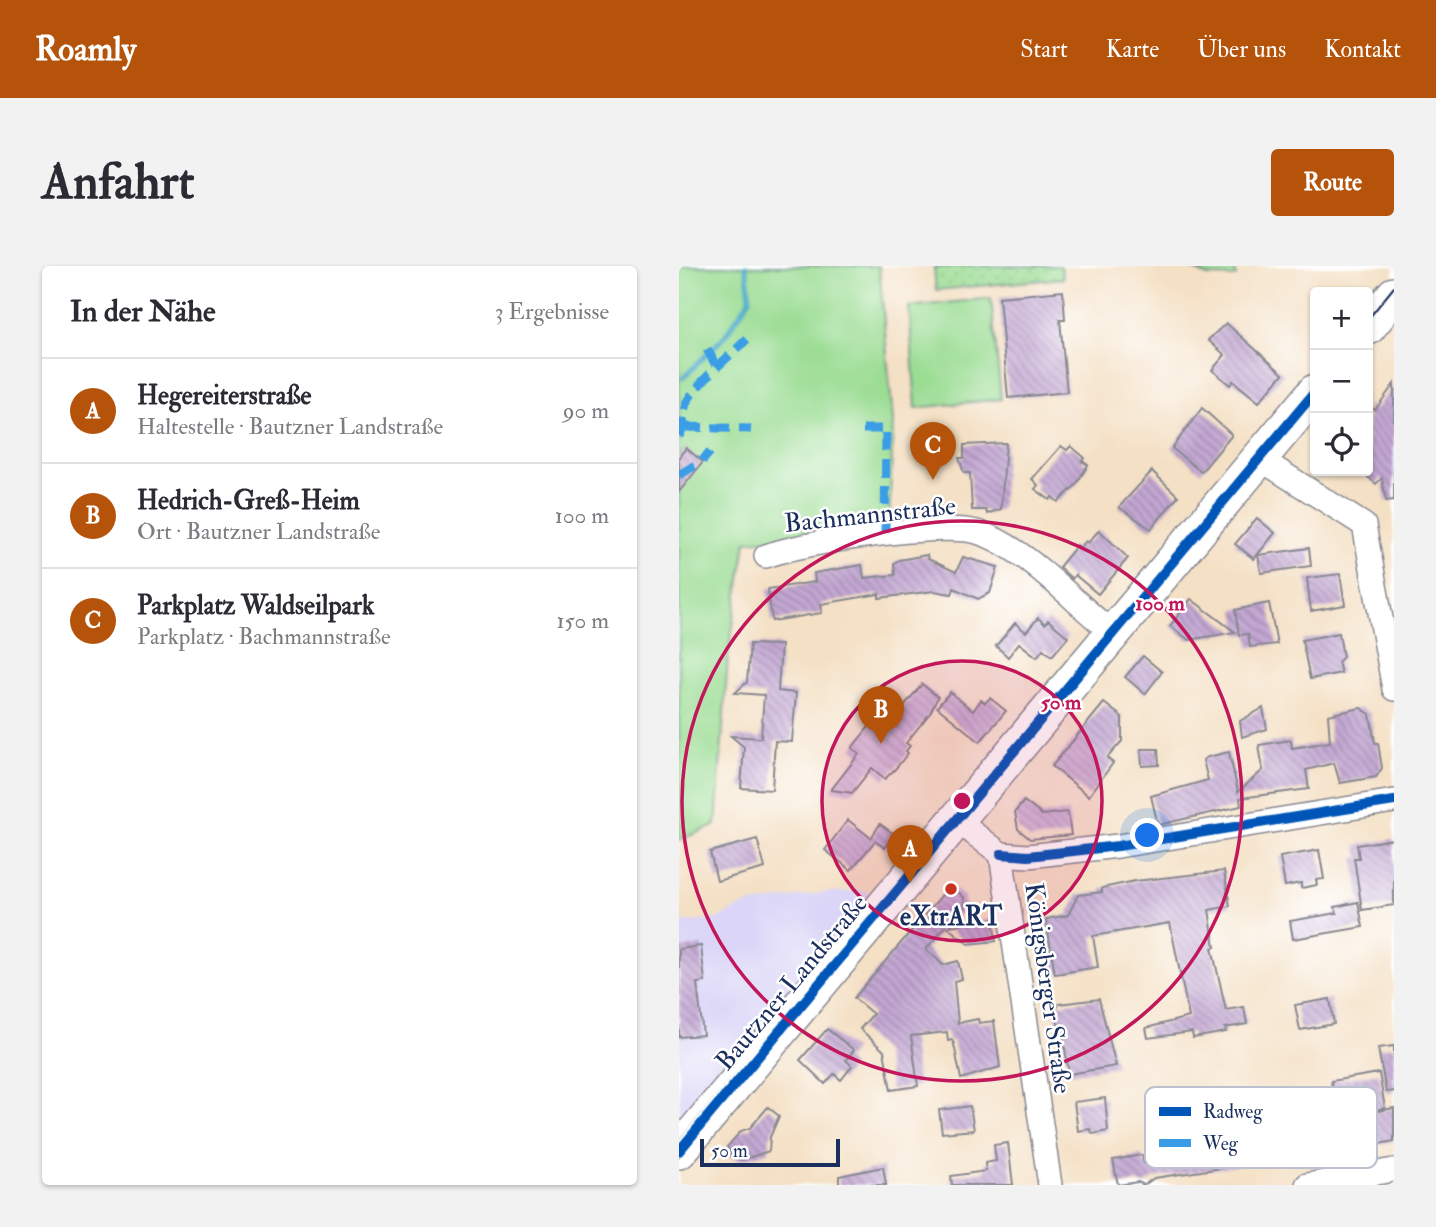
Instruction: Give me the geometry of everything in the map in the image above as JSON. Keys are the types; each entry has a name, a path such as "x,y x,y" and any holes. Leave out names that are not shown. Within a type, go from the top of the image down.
{"main road":[{"path":"1373,321 1394,295"},
{"name":"Bautzner Landstraße","path":"679,1151 1310,398"}],"street":[{"path":"1260,459 1364,525 1394,689"},
{"name":"Bachmannstraße","path":"766,556 787,548 885,535 937,529 976,531 1020,556 1114,634"},
{"path":"1001,854 1028,856 1118,846 1394,800"},
{"name":"Königsberger Straße","path":"957,820 1001,854 1050,1185"},
{"path":"1307,1185 1394,1170"}],"shaded area":[{"path":"865,891 871,895 679,1124 679,923 717,919 745,905 827,892"}],"green space":[{"path":"679,266 879,266 893,421 889,529 746,541 728,657 716,825 679,840"},
{"path":"1061,266 1063,278 936,290 934,268"},
{"path":"1187,266 1234,266 1236,277 1207,276"},
{"path":"991,298 1001,399 916,408 909,307"}],"building":[{"path":"1063,291 1065,320 1060,320 1067,392 1008,398 999,297"},
{"path":"1226,323 1283,374 1259,402 1233,381 1230,385 1212,370 1225,355 1208,340"},
{"path":"1394,384 1394,500 1386,501 1382,478 1376,484 1368,477 1373,476 1373,408 1375,410"},
{"path":"1202,408 1232,435 1201,472 1172,448"},
{"path":"1006,443 1001,509 987,514 986,510 972,510 970,473 964,473 959,458 964,458 964,445"},
{"path":"1061,446 1067,450 1071,446 1085,458 1082,461 1088,465 1075,486 1058,502 1052,497 1050,500 1035,489 1038,485 1032,479"},
{"path":"686,448 703,462 679,492 679,457"},
{"path":"1152,471 1178,496 1151,529 1119,507"},
{"path":"1257,518 1275,533 1254,559 1235,544"},
{"path":"1099,530 1128,558 1098,594 1075,575 1072,579 1059,567 1077,545 1080,548 1086,541 1088,543"},
{"path":"1309,548 1311,566 1261,573 1258,555"},
{"path":"927,555 928,559 956,572 963,557 998,567 990,593 978,599 954,588 952,594 934,591 879,598 879,594 821,604 822,613 772,621 768,589 815,582 814,573 862,565 864,578 895,575 894,563"},
{"path":"1340,574 1345,605 1311,611 1307,578"},
{"path":"1191,599 1235,632 1189,640 1170,626"},
{"path":"1269,603 1277,644 1250,647 1248,634 1239,635 1235,610"},
{"path":"1038,618 1045,624 1048,620 1068,637 1052,656 1043,649 1037,657 1019,643 1008,657 996,646 1015,623 1026,632"},
{"path":"1339,633 1343,657 1338,662 1341,673 1310,679 1302,640"},
{"path":"750,644 781,645 778,691 796,693 792,742 775,741 772,790 741,788 744,747 731,736 761,738 764,695 735,693 747,682"},
{"path":"1143,656 1162,672 1145,694 1125,677"},
{"path":"922,684 938,697 930,713 906,743 910,746 906,751 908,753 896,768 885,779 872,768 852,793 831,790 859,754 852,748 880,713 882,715 893,701 904,706"},
{"path":"950,692 973,711 981,700 985,703 990,698 1006,711 980,742 937,707"},
{"path":"1104,703 1122,717 1122,741 1107,758 1113,763 1089,796 1052,766"},
{"path":"1263,708 1267,729 1242,737 1240,721"},
{"path":"1361,708 1370,714 1375,743 1378,743 1382,768 1376,777 1340,783 1334,763 1306,770 1309,789 1240,798 1241,806 1158,825 1151,796 1208,780 1203,760 1208,757 1229,752 1238,792 1263,770 1259,745 1291,740 1292,748 1330,742 1328,715"},
{"path":"1141,749 1158,749 1159,765 1142,766"},
{"path":"1024,801 1042,815 1068,812 1071,835 1030,839 1018,829 1015,812"},
{"path":"848,820 871,838 880,824 894,834 885,848 875,841 851,870 825,850"},
{"path":"757,839 765,868 717,881 710,852"},
{"path":"1394,839 1394,905 1362,910 1354,858 1359,858 1357,845"},
{"path":"1319,850 1324,879 1316,880 1317,885 1301,888 1301,883 1285,886 1280,857"},
{"path":"1224,871 1230,906 1209,910 1215,947 1212,948 1226,1010 1244,1007 1247,1024 1225,1028 1226,1032 1193,1038 1192,1032 1148,1038 1146,1028 1189,1017 1170,923 1093,936 1098,967 1055,974 1046,919 1068,915 1078,895 1102,892 1102,888 1135,881"},
{"path":"947,889 954,889 964,897 965,907 950,926 993,919 996,941 968,944 946,926 926,949 943,965 958,961 962,979 954,981 958,1023 978,1019 979,1023 994,1021 1000,1067 961,1079 954,1044 952,1040 948,1041 947,1032 911,1036 918,1086 891,1090 884,1051 860,1029 873,1014 854,998"},
{"path":"1358,902 1363,927 1293,939 1290,921 1337,913 1335,907"},
{"path":"701,946 705,982 697,983 703,1035 679,1037 679,949"},
{"path":"1099,999 1116,1066 1069,1074 1063,1036 1054,1013 1059,1004"},
{"path":"1330,999 1334,1024 1300,1030 1295,1005"},
{"path":"827,1029 854,1050 846,1060 852,1066 841,1080 834,1074 825,1084 800,1060"},
{"path":"1394,1046 1394,1091 1386,1092 1378,1048"},
{"path":"1379,1073 1385,1108 1377,1110 1377,1087 1332,1087 1331,1081"},
{"path":"1105,1098 1108,1131 1093,1134 1090,1129 1078,1131 1074,1102"},
{"path":"970,1106 974,1130 942,1133 939,1110"},
{"path":"768,1107 779,1116 770,1137 769,1151 742,1160 731,1157 727,1147 741,1131 750,1128"},
{"path":"1394,1108 1394,1141 1379,1144 1377,1111"},
{"path":"1008,1143 1013,1185 952,1185 951,1176 986,1171 985,1163 996,1161 994,1145"},
{"path":"1142,1155 1145,1168 1222,1168 1154,1178 1144,1185 1138,1182 1118,1185 1113,1160"},
{"path":"883,1167 886,1185 839,1185 839,1176"}],"waterway":[{"path":"683,378 724,337 750,299 746,266"}],"tram line":[{"path":"1373,313 1394,287"},
{"path":"679,1158 1310,401"},
{"path":"852,935 985,777"},
{"path":"679,1141 807,989"}],"marked path":[{"path":"679,436 688,400 708,376 747,339"},
{"path":"707,349 718,369"},
{"path":"685,427 751,429"},
{"path":"863,429 886,429 885,535"},
{"path":"679,475 702,461 710,452"}],"cycle path":[{"path":"679,1151 1310,398"},
{"path":"1001,854 1028,856 1118,846 1394,801"}],"place":[{"name":"Parkplatz Waldseilpark","path":"933,480"},
{"name":"Hedrich-Greß-Heim","path":"881,744"},
{"name":"Hegereiterstraße","path":"910,883"},
{"name":"eXtrART","path":"951,889"}]}
